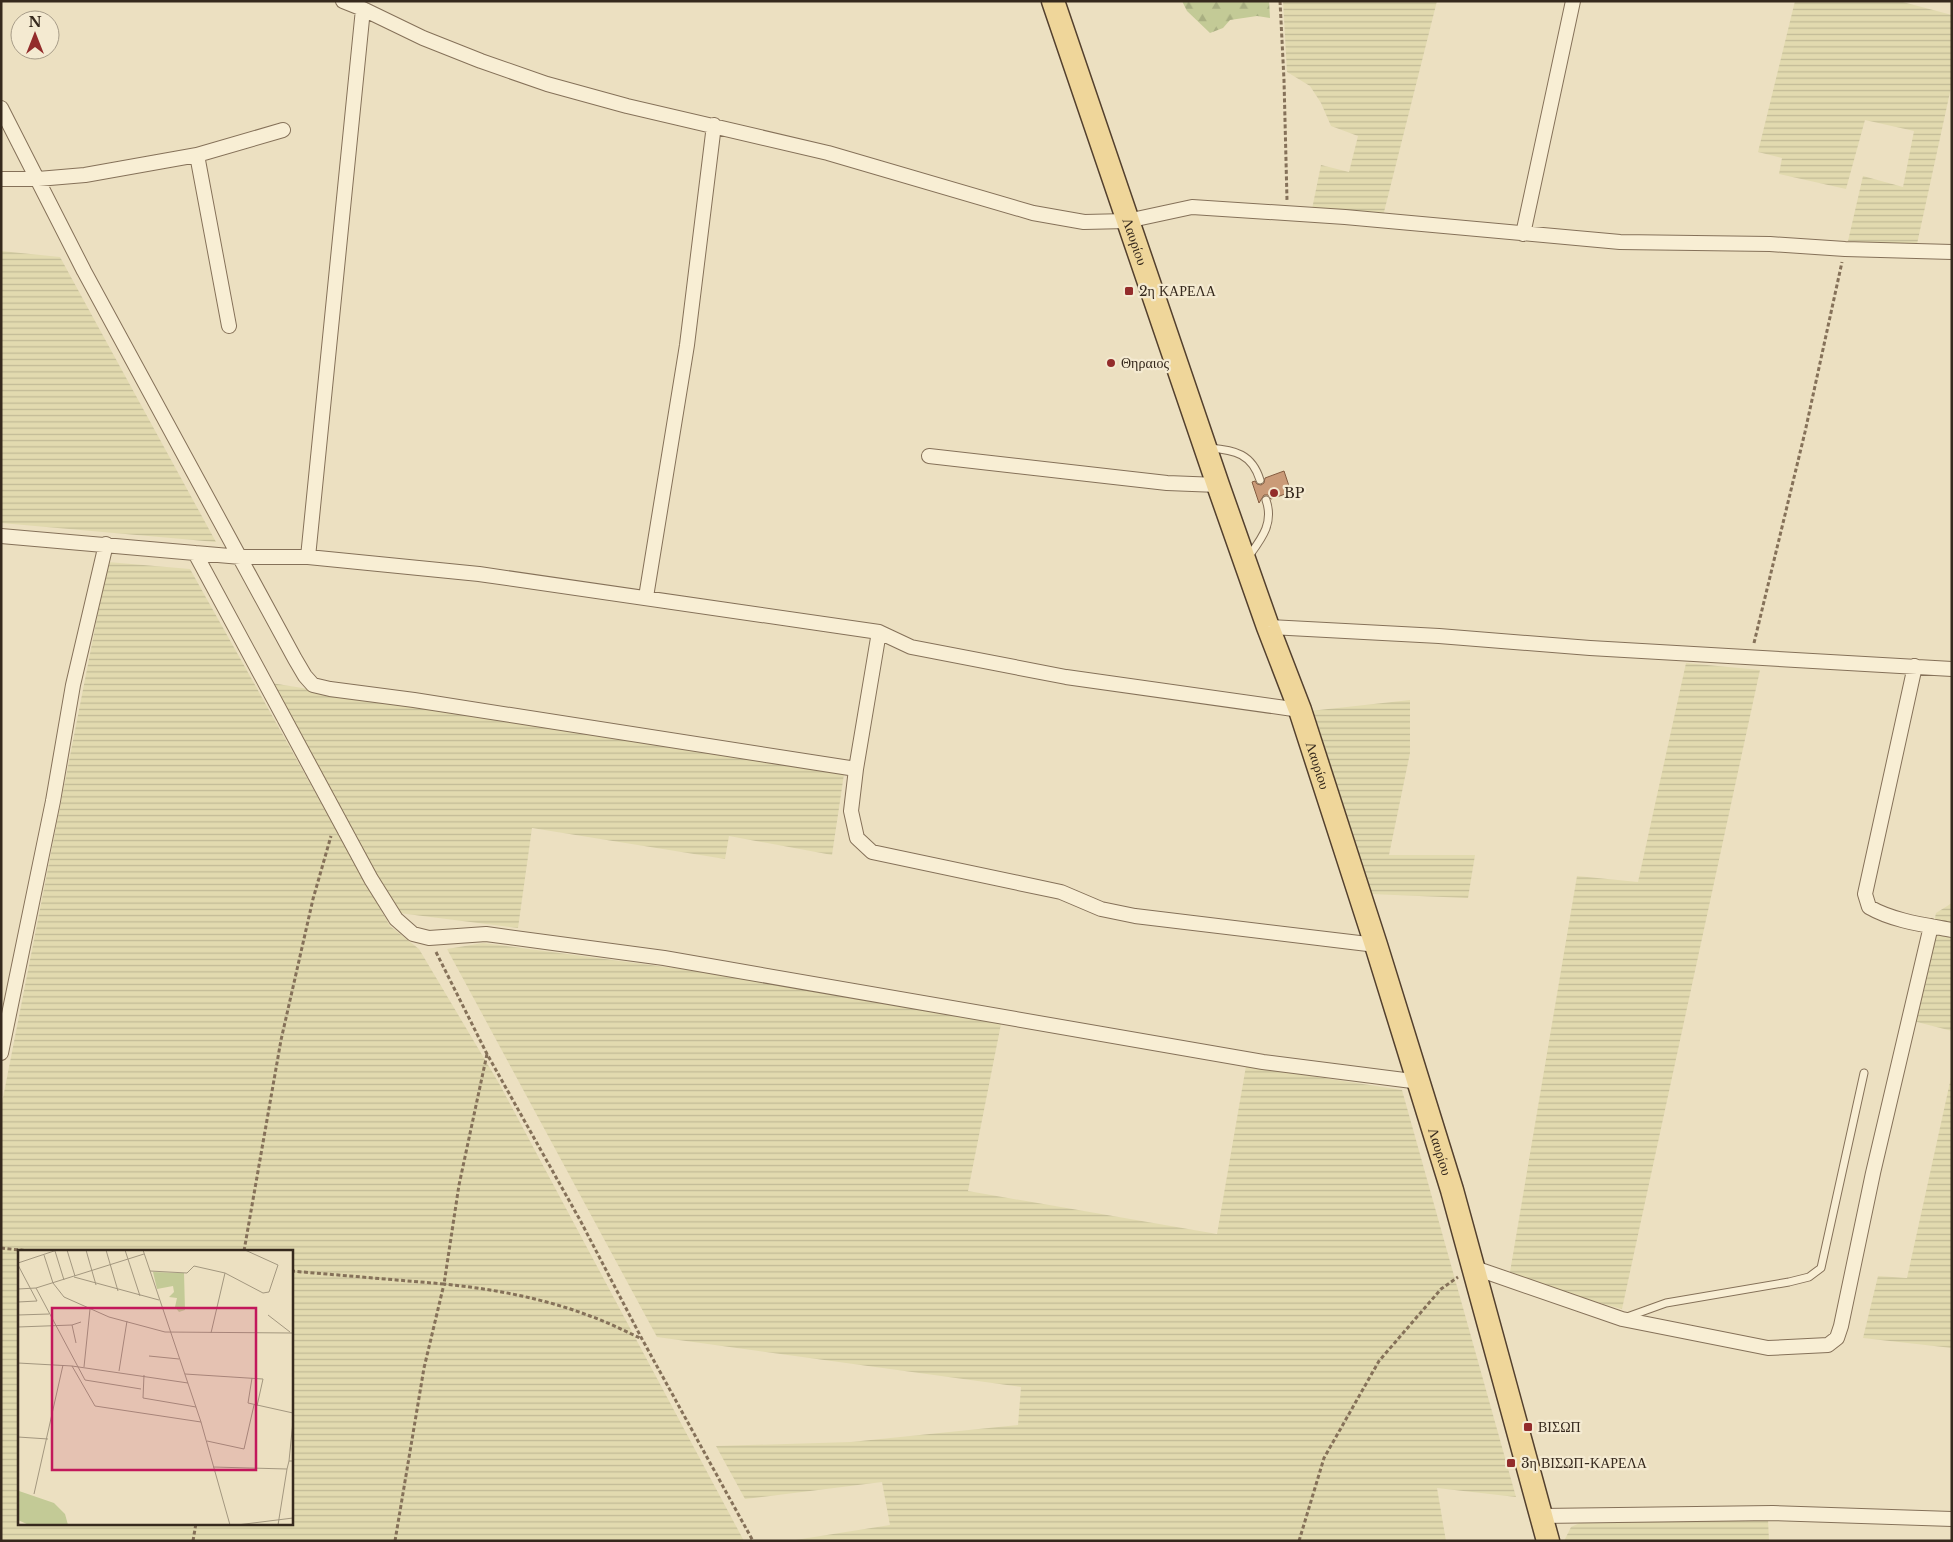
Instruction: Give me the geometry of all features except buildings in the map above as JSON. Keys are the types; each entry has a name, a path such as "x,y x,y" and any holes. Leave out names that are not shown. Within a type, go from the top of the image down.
{"main road":[{"name":"Λαυρίου","path":"1053,1 1218,485 1268,627 1300,710 1376,945 1420,1082 1548,1541"}],"street":[{"path":"343,1 363,8 424,38 481,61 538,80 627,106 828,153 1033,213 1084,222 1127,221 1192,207 1287,213 1620,242 1770,244 1845,249 1952,252"},
{"path":"1523,234 1573,1"},
{"path":"308,558 363,8"},
{"path":"1,108 84,272 183,456 295,659 305,676 314,685 330,689 414,700 856,769"},
{"path":"646,597 687,345 714,125"},
{"path":"1,179 38,179 85,175 196,155 283,130"},
{"path":"196,155 229,326"},
{"path":"929,456 1167,483 1218,485"},
{"path":"1,536 240,557 308,558 479,574 878,632 911,647 1066,677 1300,710"},
{"path":"1,1053 53,801 73,685 106,544"},
{"path":"195,553 371,880 396,919 413,934 429,938 486,934 664,958 1263,1062 1420,1082"},
{"path":"1268,627 1952,669"},
{"path":"878,632 851,811 857,838 872,852 1061,892 1101,909 1136,916 1376,945"},
{"path":"1915,666 1865,894 1869,907 1879,913 1952,930"},
{"path":"1472,1267 1622,1319 1768,1348 1828,1345 1837,1338 1841,1326 1873,1173 1931,926"},
{"path":"1541,1516 1773,1513 1952,1519"}],"lane":[{"path":"1205,447 1224,449 1242,455 1251,461 1256,468 1260,480"},
{"path":"1245,561 1265,533 1269,522 1270,510 1266,500"},
{"path":"1622,1319 1666,1303 1809,1277 1821,1268 1864,1073"}],"path":[{"path":"1280,1 1287,213"},
{"path":"1750,658 1845,249"},
{"path":"244,1250 281,1040 313,899 337,817"},
{"path":"429,938 487,1054 580,1220 642,1339 753,1541"},
{"path":"395,1541 424,1368 444,1284 459,1185 487,1054"},
{"path":"1,1248 20,1250"},
{"path":"1299,1541 1324,1458 1379,1360 1441,1290 1472,1267"},
{"path":"292,1271 483,1288 555,1304 590,1316 642,1339"},
{"path":"193,1541 196,1524"}],"shaded area":[{"path":"1283,1 1437,1 1383,216 1312,209 1321,165 1349,172 1358,136 1331,126 1321,103 1310,86 1287,72"},
{"path":"1795,1 1899,1 1952,15 1952,83 1917,244 1848,241 1863,176 1903,187 1914,131 1865,120 1846,189 1779,174 1782,158 1758,152"},
{"path":"1,251 60,257 216,542 1,523"},
{"path":"108,562 190,569 390,926 419,949 500,1085 744,1541 1,1541 1,1108"},
{"path":"1686,663 1760,670 1622,1309 1509,1278 1577,876 1638,882"},
{"path":"271,683 844,774 832,855 729,836 725,859 532,828 518,928 399,913 318,771"},
{"path":"1410,700 1410,753 1389,855 1475,855 1468,898 1370,894 1310,711"},
{"path":"1952,903 1952,1031 1913,1021 1936,913"},
{"path":"483,943 719,974 1001,1024 968,1191 1217,1234 1246,1066 1402,1090 1516,1497 1437,1488 1446,1541 789,1541 890,1525 882,1482 745,1499 716,1446 851,1442 1018,1425 1021,1387 657,1337 447,949"},
{"path":"1952,1073 1952,1348 1863,1338 1878,1276 1907,1278"},
{"path":"1768,1519 1769,1541 1564,1541 1571,1527 1582,1522"}],"green space":[{"path":"1182,1 1269,1 1270,18 1257,16 1230,20 1223,28 1210,33 1187,11"}],"place":[{"name":"2η ΚΑΡΕΛΑ","path":"1129,291"},
{"name":"Θηραιος","path":"1111,363"},
{"name":"BP","path":"1274,493"},
{"name":"ΒΙΣΩΠ","path":"1528,1427"},
{"name":"3η ΒΙΣΩΠ-ΚΑΡΕΛΑ","path":"1511,1463"}]}
